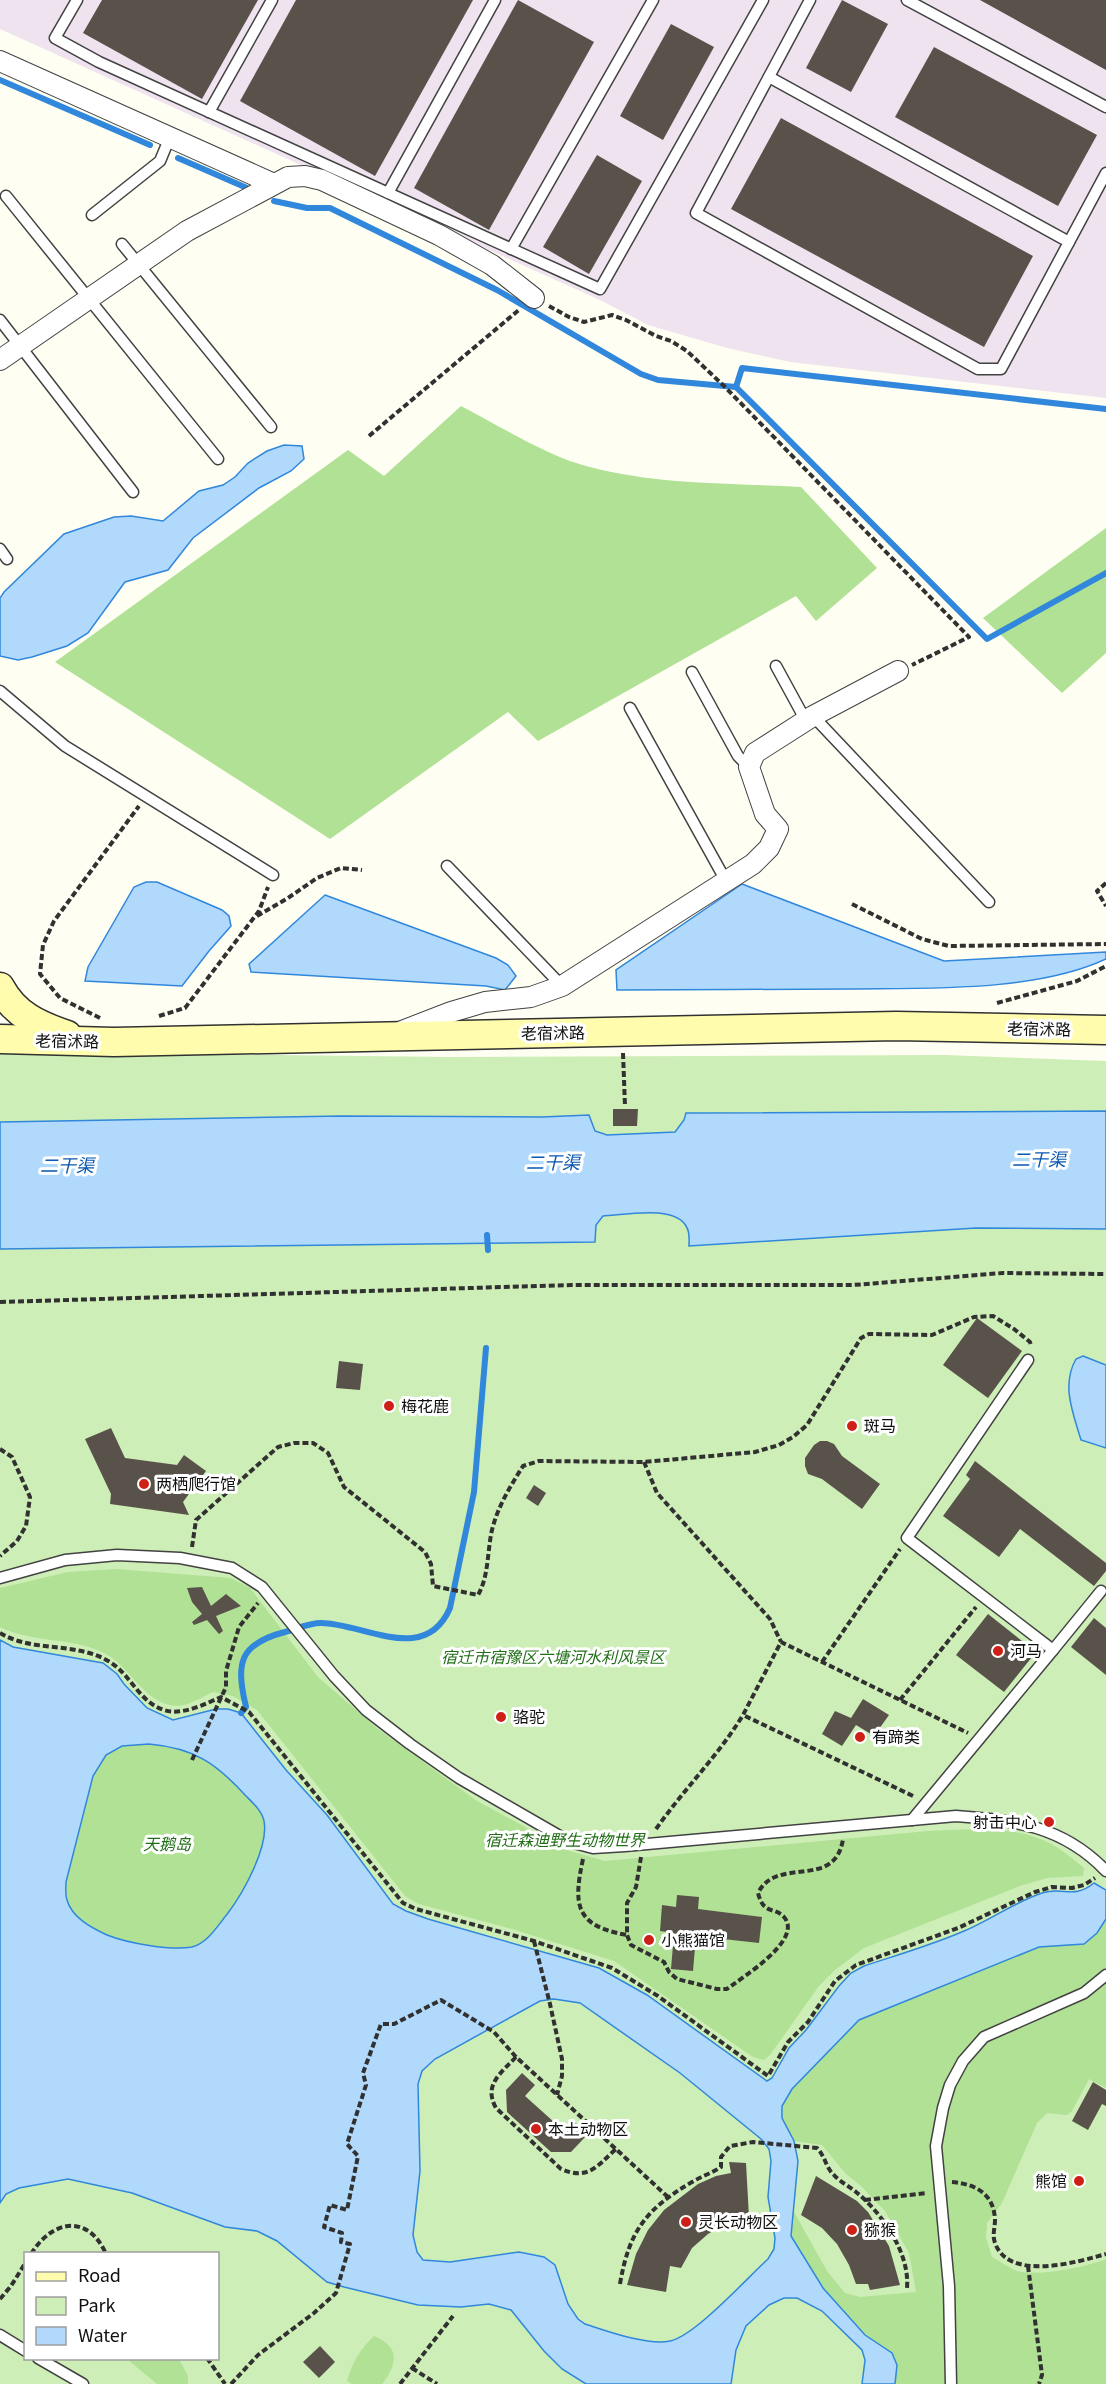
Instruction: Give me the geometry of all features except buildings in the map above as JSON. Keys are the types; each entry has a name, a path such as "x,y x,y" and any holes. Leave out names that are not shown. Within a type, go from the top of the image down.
{"main road":[{"path":"0,987 11,1005 20,1013 36,1023 86,1042"},
{"name":"老宿沭路","path":"0,1038 86,1042 896,1026 1106,1030"}],"street":[{"path":"0,61 274,184"},
{"path":"0,360 187,231 288,177 305,176 322,180 439,235 492,265 534,298"},
{"path":"389,1036 451,1012 485,1002 531,997 562,986 753,864 769,848 778,829 765,814 750,767 755,753 810,718 898,671"}],"lane":[{"path":"77,0 55,38 99,62 600,289 763,0"},
{"path":"209,112 273,0"},
{"path":"388,193 495,0"},
{"path":"511,249 653,0"},
{"path":"810,0 696,213 978,369 1001,369 1106,173"},
{"path":"908,0 1106,108"},
{"path":"769,77 1069,242"},
{"path":"92,215 160,161 170,137"},
{"path":"6,196 218,459"},
{"path":"122,244 271,427"},
{"path":"0,320 133,492"},
{"path":"0,549 7,559"},
{"path":"776,666 810,718 989,902"},
{"path":"692,672 738,756 750,767"},
{"path":"0,691 65,746 273,875"},
{"path":"630,708 726,881"},
{"path":"447,867 562,986"},
{"path":"1028,1360 907,1538 1053,1650"},
{"path":"0,1578 65,1560 117,1555 190,1560 232,1568 262,1587 334,1676 366,1710 459,1778 570,1842 593,1848 956,1816 1003,1819 1038,1827 1061,1836 1097,1862 1105,1871"},
{"path":"912,1820 1101,1591"},
{"path":"951,2384 949,2286 936,2146 950,2085 963,2061 984,2037 1084,1993 1106,1974"},
{"path":"0,2335 24,2350"},
{"path":"41,2360 83,2384"}],"path":[{"path":"369,436 534,298 569,317 584,322 612,315 671,340 687,351 733,394 969,637 898,671"},
{"path":"111,1018 100,1018 60,998 40,974 43,945 54,921 146,796"},
{"path":"254,918 317,878 341,868 362,870"},
{"path":"154,1017 185,1008 259,911 273,875"},
{"path":"1106,883 1097,891 1106,906"},
{"path":"852,904 922,939 949,946 1106,944"},
{"path":"989,1005 1077,981 1106,966"},
{"path":"622,1032 625,1106"},
{"path":"0,1302 571,1285 853,1285 1004,1273 1106,1274"},
{"path":"190,1560 196,1520 278,1448 294,1443 313,1443 328,1453 344,1487 425,1552 431,1564 432,1586 478,1595 483,1587 490,1538 501,1503 523,1466 538,1461 644,1462 755,1452 779,1445 807,1425 818,1411 861,1338 869,1334 933,1335 974,1317 993,1316 1030,1342 1033,1351 1028,1360"},
{"path":"0,1449 12,1457 30,1497 26,1526 17,1541 0,1556"},
{"path":"644,1462 657,1493 770,1618 781,1642 979,1739"},
{"path":"822,1662 907,1538"},
{"path":"192,1760 226,1687 226,1671 239,1627 267,1593"},
{"path":"900,1700 984,1597"},
{"path":"0,1633 9,1639 22,1642 81,1650 110,1662 141,1695 154,1706 166,1711 198,1707 221,1697"},
{"path":"781,1642 725,1745 642,1844 636,1887 627,1902 627,1935 631,1945 664,1962 669,1972 677,1979 717,1989 727,1989 774,1952 787,1935 787,1923 783,1915 764,1907 760,1900 758,1893 766,1880 825,1868 832,1863 842,1843 845,1826"},
{"path":"221,1697 249,1712 403,1903 416,1909 534,1941 612,1968 658,1996 768,2076 788,2042 808,2022 835,1981 856,1965 958,1928 1035,1892 1052,1887 1084,1886 1105,1871"},
{"path":"743,1715 927,1802"},
{"path":"586,1846 578,1882 578,1901 581,1911 587,1919 598,1926 613,1933 627,1935"},
{"path":"534,1941 562,2059 562,2076 557,2095"},
{"path":"231,2384 258,2355 314,2313 336,2293 350,2244 341,2241 342,2233 324,2227 330,2205 347,2210 358,2156 347,2144 366,2085 363,2073 381,2024 394,2024 441,2000 494,2032 516,2057 669,2198"},
{"path":"516,2057 493,2084 490,2090 492,2101 496,2108 561,2169 573,2174 584,2174 616,2150"},
{"path":"621,2284 624,2263 641,2224 654,2208 702,2176 721,2167 721,2157 730,2146 753,2142 808,2146 822,2152 832,2175 865,2200 884,2220 895,2239 905,2269 908,2288"},
{"path":"865,2200 958,2182 982,2190 990,2198 994,2210 995,2244 1011,2260 1028,2266 1053,2266 1106,2254"},
{"path":"32,2252 48,2232 57,2227 74,2226 89,2230 100,2241 106,2252"},
{"path":"0,2299 24,2265"},
{"path":"1028,2266 1042,2375 1039,2384"},
{"path":"400,2384 453,2316"},
{"path":"208,2360 225,2384"},
{"path":"412,2368 437,2384"}],"shaded area":[{"path":"0,0 1106,0 1106,398 790,362 727,348 648,325 602,301 0,29"}],"green space":[{"path":"461,406 541,449 590,467 668,480 801,487 877,568 816,621 796,596 538,741 508,712 330,839 55,662 348,450 384,476"},
{"path":"1106,528 1106,653 1062,693 983,618"},
{"name":"宿迁市宿豫区六塘河水利风景区","path":"0,1052 451,1057 945,1055 1106,1061 1106,2384 0,2384"},
{"path":"116,1569 231,1578 250,1588 318,1677 378,1729 477,1801 570,1851 605,1861 928,1831 990,1830 1021,1833 1049,1843 1084,1868 1083,1876 1047,1878 1020,1886 864,1948 835,1970 819,1986 770,2055 764,2060 753,2057 614,1961 512,1929 419,1904 406,1897 257,1710 233,1696 213,1692 181,1706 170,1705 142,1688 120,1664 102,1652 77,1644 25,1636 0,1627 0,1588 68,1572"},
{"name":"天鹅岛","path":"149,1744 179,1749 214,1766 254,1804 264,1821 263,1844 254,1869 241,1894 212,1933 203,1942 192,1947 149,1946 107,1935 89,1926 78,1917 66,1898 66,1882 93,1776 106,1755 122,1746"},
{"path":"1106,1918 1106,2088 1089,2079 1072,2111 1067,2115 1047,2113 1037,2123 1002,2203 987,2223 986,2238 992,2257 1017,2271 1026,2273 1062,2270 1106,2259 1106,2384 895,2384 894,2356 864,2334 844,2314 804,2263 791,2235 793,2210 827,2271 845,2293 860,2297 916,2292 909,2253 885,2211 846,2174 822,2145 794,2141 782,2118 782,2106 792,2089 859,2020 1039,1947 1069,1945 1086,1939 1100,1927"},
{"path":"374,2336 389,2345 392,2351 394,2357 391,2370 382,2384 352,2384 347,2381 354,2362"},
{"path":"128,2360 180,2360 188,2376 188,2384 157,2384"}],"water":[{"path":"284,445 302,446 304,459 291,471 259,488 193,538 168,570 125,582 88,633 67,646 32,657 18,660 0,656 0,598 64,534 114,517 131,516 163,521 199,491 223,485 235,477 248,463 267,451"},
{"path":"146,882 157,882 222,910 229,916 231,926 182,986 85,981 88,967 134,887"},
{"path":"742,884 944,961 1106,952 1106,959 1078,970 1047,977 981,986 912,989 617,990 616,970"},
{"path":"325,895 496,958 508,965 516,976 505,990 486,986 251,972 249,964"},
{"name":"二干渠","path":"1106,1111 1106,1229 976,1228 689,1246 688,1230 681,1221 673,1216 662,1213 636,1213 603,1216 596,1225 595,1242 0,1249 0,1122 341,1116 542,1117 589,1115 595,1131 607,1135 675,1132 686,1113"},
{"path":"1083,1356 1106,1365 1106,1448 1081,1440 1072,1409 1069,1379 1076,1359"},
{"path":"0,1640 13,1647 103,1663 117,1674 147,1708 173,1720 216,1709 228,1709 241,1713 286,1770 327,1815 393,1904 428,1919 599,1968 647,1995 767,2081 772,2078 789,2048 851,1973 864,1966 964,1931 1042,1893 1080,1891 1094,1883 1106,1890 1106,1919 1097,1933 1084,1944 1039,1947 859,2020 792,2089 782,2106 782,2118 794,2141 798,2161 791,2236 823,2288 865,2335 892,2353 897,2365 895,2384 862,2384 865,2360 862,2350 822,2311 797,2298 784,2298 769,2305 746,2326 736,2350 731,2384 586,2384 562,2369 544,2351 511,2310 489,2304 461,2307 418,2305 327,2282 277,2241 257,2231 225,2227 132,2193 68,2179 19,2188 6,2194 0,2203","holes":["149,1744 179,1749 214,1766 254,1804 264,1821 263,1844 254,1869 241,1894 212,1933 203,1942 192,1947 149,1946 107,1935 89,1926 78,1917 66,1898 66,1882 93,1776 106,1755 122,1746","554,1999 580,2003 680,2073 761,2139 769,2149 771,2161 768,2197 775,2238 774,2249 768,2259 706,2318 681,2337 670,2341 639,2340 585,2324 578,2319 568,2304 555,2265 544,2257 519,2252 450,2262 423,2260 417,2252 413,2235 420,2171 418,2084 422,2071 435,2059 540,2001"]}],"waterway":[{"path":"0,80 150,145"},
{"path":"178,158 247,188"},
{"path":"274,201 307,208 330,208 497,290 641,374 658,380 736,387 987,639 1106,573"},
{"path":"736,387 742,368 1106,409"},
{"path":"487,1235 488,1250"},
{"path":"241,1713 246,1707 241,1679 244,1658 249,1650 269,1637 321,1623 374,1634 409,1638 425,1635 439,1625 450,1608 474,1492 486,1348"}],"place":[{"name":"梅花鹿","path":"389,1406"},
{"name":"斑马","path":"852,1426"},
{"name":"两栖爬行馆","path":"144,1484"},
{"name":"河马","path":"998,1651"},
{"name":"骆驼","path":"501,1717"},
{"name":"有蹄类","path":"860,1737"},
{"name":"射击中心","path":"1049,1822"},
{"name":"小熊猫馆","path":"649,1940"},
{"name":"本土动物区","path":"536,2129"},
{"name":"熊馆","path":"1079,2181"},
{"name":"灵长动物区","path":"686,2222"},
{"name":"猕猴","path":"852,2230"}],"park label":[{"name":"宿迁森迪野生动物世界","path":"565,1840"}]}
